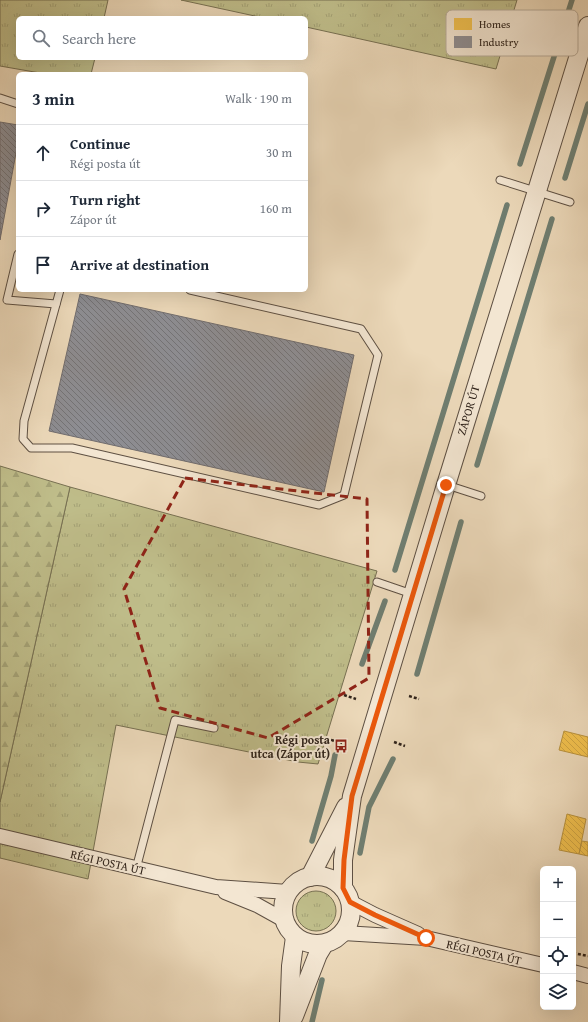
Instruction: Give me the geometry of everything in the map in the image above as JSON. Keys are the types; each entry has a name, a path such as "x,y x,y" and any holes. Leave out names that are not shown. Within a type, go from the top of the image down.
{"street":[{"name":"ZÁPOR ÚT","path":"346,895 344,860 352,796 412,594 588,26"},
{"name":"ZÁPOR ÚT","path":"310,877 352,796"},
{"name":"RÉGI POSTA ÚT","path":"0,836 216,888 257,905 284,920"},
{"path":"319,876 336,882 346,895 351,913 349,923 343,933 334,940 324,944 304,942 295,937 288,929 284,920 284,901 288,892 298,883 310,877 319,876"},
{"name":"RÉGI POSTA ÚT","path":"216,888 288,892"},
{"name":"RÉGI POSTA ÚT","path":"346,895 375,915 426,938"},
{"name":"RÉGI POSTA ÚT","path":"343,933 426,938 540,964"},
{"path":"290,1022 291,966 295,937"},
{"path":"290,1022 318,954 324,944"},
{"path":"576,973 588,976"}],"lane":[{"path":"0,98 16,103"},
{"path":"500,180 570,202"},
{"path":"16,260 4,299 56,304"},
{"path":"59,292 24,421 23,439 31,448 72,448 319,505 344,494 378,354 361,329 199,292"},
{"path":"446,485 481,496"},
{"path":"377,582 412,594"},
{"path":"136,869 175,720 214,728"}],"path":[{"path":"344,695 356,699"},
{"path":"409,696 419,699"},
{"path":"331,740 342,743"},
{"path":"394,742 405,746"},
{"path":"576,954 588,956"}],"highlighted area":[{"path":"185,478 367,499 369,678 268,738 160,708 124,589"}],"green space":[{"path":"0,0 108,0 104,16 16,16 16,60 94,60 92,72 34,72 0,66"},
{"path":"181,0 517,0 514,10 446,10 446,56 500,56 496,69 308,27 308,16 255,16"},
{"path":"0,466 70,487 0,802"},
{"path":"70,487 377,571 318,764 298,762 116,725 88,879 0,858 0,802"},
{"path":"316,891 324,893 330,897 334,903 336,911 334,919 330,925 324,929 316,931 308,929 302,925 298,919 296,911 298,903 302,897 308,893"}],"building: Homes":[{"path":"564,731 588,737 588,757 559,750"},
{"path":"567,814 586,819 579,854 559,850"},
{"path":"582,841 588,842 588,856 579,854"}],"building: Industry":[{"path":"0,122 16,125 16,153 0,240"},
{"path":"80,294 354,355 324,492 49,431"}],"waterway":[{"path":"569,10 572,0"},
{"path":"520,164 554,56"},
{"path":"565,178 588,104"},
{"path":"395,570 507,205"},
{"path":"477,465 552,219"},
{"path":"417,674 461,522"},
{"path":"362,664 385,601"},
{"path":"312,841 331,776 335,755"},
{"path":"360,853 369,807 393,759"},
{"path":"312,1022 322,980"}],"place":[{"name":"Régi posta utca (Zápor út)","path":"341,746"}],"route":[{"path":"426,938 350,902 343,888 344,860 352,796 446,485"}]}
